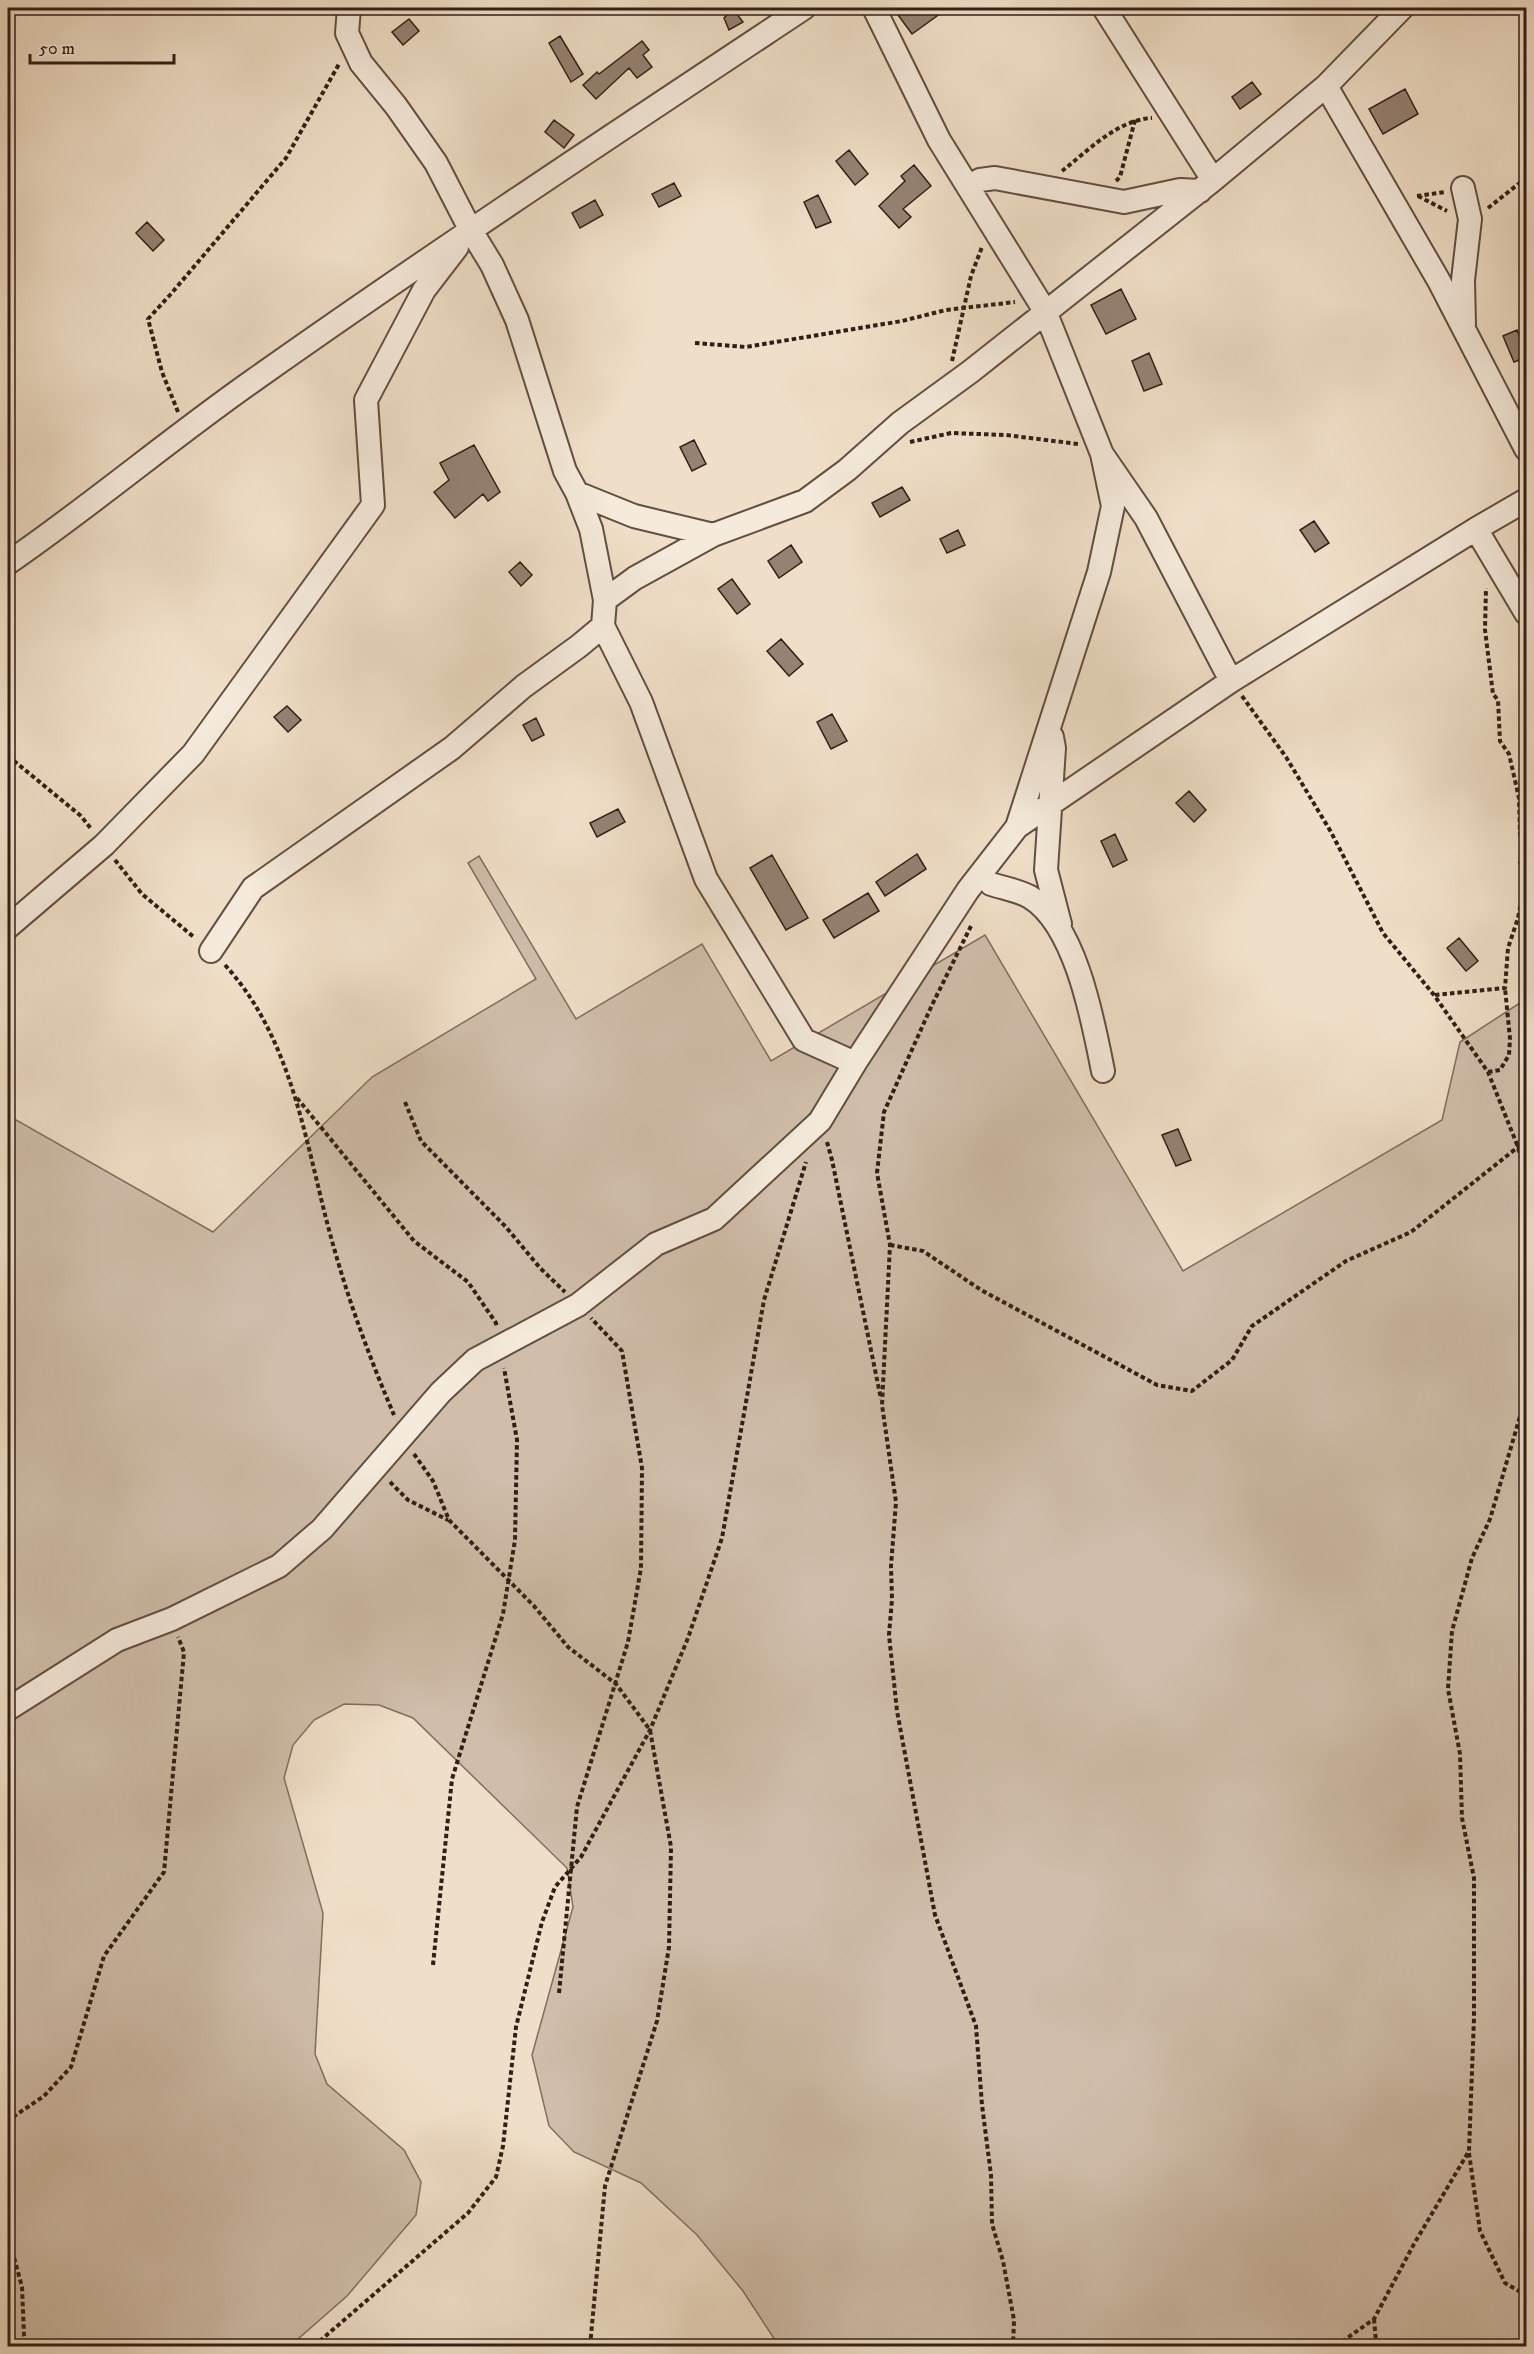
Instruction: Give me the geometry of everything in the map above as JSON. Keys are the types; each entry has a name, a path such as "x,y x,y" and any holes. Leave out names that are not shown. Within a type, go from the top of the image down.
{"street":[{"path":"348,8 346,33 361,63 396,106 436,163 470,229 492,265 517,320 558,450 591,529 605,600 603,626 641,702 706,879 804,1040 855,1063"},
{"path":"8,563 46,537 186,430 470,229 804,8"},
{"path":"874,8 939,140 1041,305 1103,457 1113,506 1099,572 1017,827"},
{"path":"1104,8 1167,108 1206,185"},
{"path":"605,600 635,578 713,535 805,501 847,470 900,423 970,372 1041,305 1206,185 1326,86 1402,8"},
{"path":"1326,86 1439,281 1527,449"},
{"path":"968,187 980,180 995,178 1124,202 1206,185"},
{"path":"1463,188 1470,219 1463,280 1464,330"},
{"path":"8,927 104,845 193,754 373,505 366,400 424,290 470,229"},
{"path":"1103,457 1146,518 1231,681"},
{"path":"577,493 634,516 713,535"},
{"path":"8,1709 117,1640 172,1619 279,1566 322,1529 441,1392 475,1360 579,1305 656,1244 714,1219 820,1121 855,1063 968,890 1017,827 1231,681 1476,529 1527,500"},
{"path":"1476,529 1527,613"},
{"path":"211,951 253,888 452,748 524,686 603,626"},
{"path":"1049,724 1054,748 1048,807 1046,870 1061,931"},
{"path":"991,884 1028,896 1051,914 1061,931 1078,972 1093,1023 1103,1071"}],"path":[{"path":"186,430 162,372 148,319 286,158 341,61 346,33"},
{"path":"1042,187 1108,135 1135,119 1154,118 1167,108"},
{"path":"1101,198 1120,177 1135,119"},
{"path":"1390,196 1418,196 1463,188"},
{"path":"950,368 971,276 991,224"},
{"path":"695,343 746,347 902,321 946,310 1041,305"},
{"path":"899,444 951,433 1006,435 1082,445 1103,457"},
{"path":"1488,1072 1500,1070 1509,1055 1510,1039 1505,988 1508,948 1518,918 1524,875 1520,862 1523,846 1520,833 1519,798 1509,754 1500,741 1498,700 1493,694 1485,630 1486,577 1498,566"},
{"path":"1231,681 1286,757 1331,832 1383,933 1434,995 1488,1072 1518,1147 1526,1179 1520,1188 1527,1236"},
{"path":"882,1405 890,1245 877,1173 884,1112 932,1005 973,922"},
{"path":"211,951 236,978 273,1036 296,1097 334,1248 373,1365 402,1437 433,1481 449,1520"},
{"path":"1434,995 1505,988"},
{"path":"296,1097 414,1240 468,1282 496,1323 517,1440 515,1540 503,1614 452,1779 434,1965"},
{"path":"405,1102 421,1141 506,1227 540,1268 579,1305 622,1352 642,1468 641,1568 628,1642 577,1807 559,1993"},
{"path":"820,1121 832,1160 882,1405 897,1502 891,1566 892,1599 889,1635 897,1711 935,1915 976,2026 981,2104 991,2175 992,2224 1003,2261 1014,2320 1013,2346"},
{"path":"890,1245 923,1251 981,1290 1157,1385 1192,1391 1232,1360 1252,1326 1346,1261 1411,1232 1518,1147 1527,1129"},
{"path":"314,2346 468,2213 496,2177 503,2146 516,2027 542,1922 555,1887 581,1857 650,1730 688,1638 722,1538 764,1300 811,1154"},
{"path":"1527,1322 1522,1359 1521,1413 1490,1519 1472,1558 1452,1631 1448,1689 1460,1754 1462,1818 1474,1878 1474,2018 1469,2151 1480,2231 1505,2283 1527,2295"},
{"path":"375,1468 408,1500 449,1520 534,1606 568,1647 616,1684 650,1730 670,1847 669,1947 657,2021 605,2186 590,2346"},
{"path":"8,2131 13,2117 44,2096 71,2067 104,1956 164,1872 184,1652 172,1619"},
{"path":"1335,2346 1374,2319 1414,2244 1469,2151"},
{"path":"8,2206 9,2239 22,2287 24,2335 27,2346"},
{"path":"1374,2319 1375,2346"}],"shaded area":[{"path":"479,856 576,1019 702,944 771,1061 985,935 1183,1271 1442,1120 1460,1042 1526,999 1526,2346 779,2346 743,2291 697,2235 641,2183 574,2152 549,2126 532,2055 573,1907 567,1868 413,1718 379,1705 344,1704 314,1720 293,1745 284,1778 323,1913 315,2054 327,2084 404,2150 421,2182 416,2215 347,2296 290,2346 8,2346 8,1123 11,1117 213,1232 372,1077 536,979 468,863"}],"building":[{"path":"908,8 948,8 912,34 898,15"},
{"path":"733,9 743,22 729,30 724,18"},
{"path":"409,19 419,31 403,45 392,32"},
{"path":"560,36 583,74 571,82 549,43"},
{"path":"642,41 649,50 643,55 652,67 637,78 629,68 596,99 583,85 597,72 599,74"},
{"path":"1252,82 1261,94 1240,109 1232,97"},
{"path":"1405,89 1418,114 1383,134 1369,109"},
{"path":"554,120 574,135 564,148 545,132"},
{"path":"849,150 868,174 855,185 836,161"},
{"path":"914,165 931,186 903,209 911,217 899,228 879,206 905,181 901,176"},
{"path":"674,183 681,196 659,207 652,194"},
{"path":"818,195 831,222 816,228 804,202"},
{"path":"595,200 603,215 580,228 572,213"},
{"path":"147,222 164,240 153,251 136,233"},
{"path":"1121,289 1136,319 1106,334 1091,305"},
{"path":"1517,330 1527,357 1514,362 1503,336"},
{"path":"1149,353 1162,384 1144,391 1132,361"},
{"path":"694,440 706,464 692,471 680,447"},
{"path":"474,445 500,492 488,501 483,494 455,518 434,492 449,480 440,463"},
{"path":"902,487 910,500 880,517 872,503"},
{"path":"1314,521 1329,543 1315,552 1300,530"},
{"path":"958,530 965,545 947,553 940,539"},
{"path":"791,545 802,562 779,578 768,561"},
{"path":"520,562 532,575 521,586 509,572"},
{"path":"732,579 750,604 737,614 718,589"},
{"path":"781,639 803,664 789,676 767,651"},
{"path":"287,706 301,720 288,732 274,717"},
{"path":"832,714 847,741 831,749 817,722"},
{"path":"536,718 544,735 532,741 523,725"},
{"path":"1189,791 1206,810 1194,822 1176,803"},
{"path":"618,809 625,822 597,837 590,823"},
{"path":"1115,834 1127,860 1113,867 1101,841"},
{"path":"917,854 926,869 885,896 876,882"},
{"path":"772,855 808,918 786,930 750,868"},
{"path":"868,893 879,911 834,938 823,920"},
{"path":"1459,938 1478,961 1466,971 1447,948"},
{"path":"1178,1129 1191,1160 1176,1166 1162,1135"}]}
